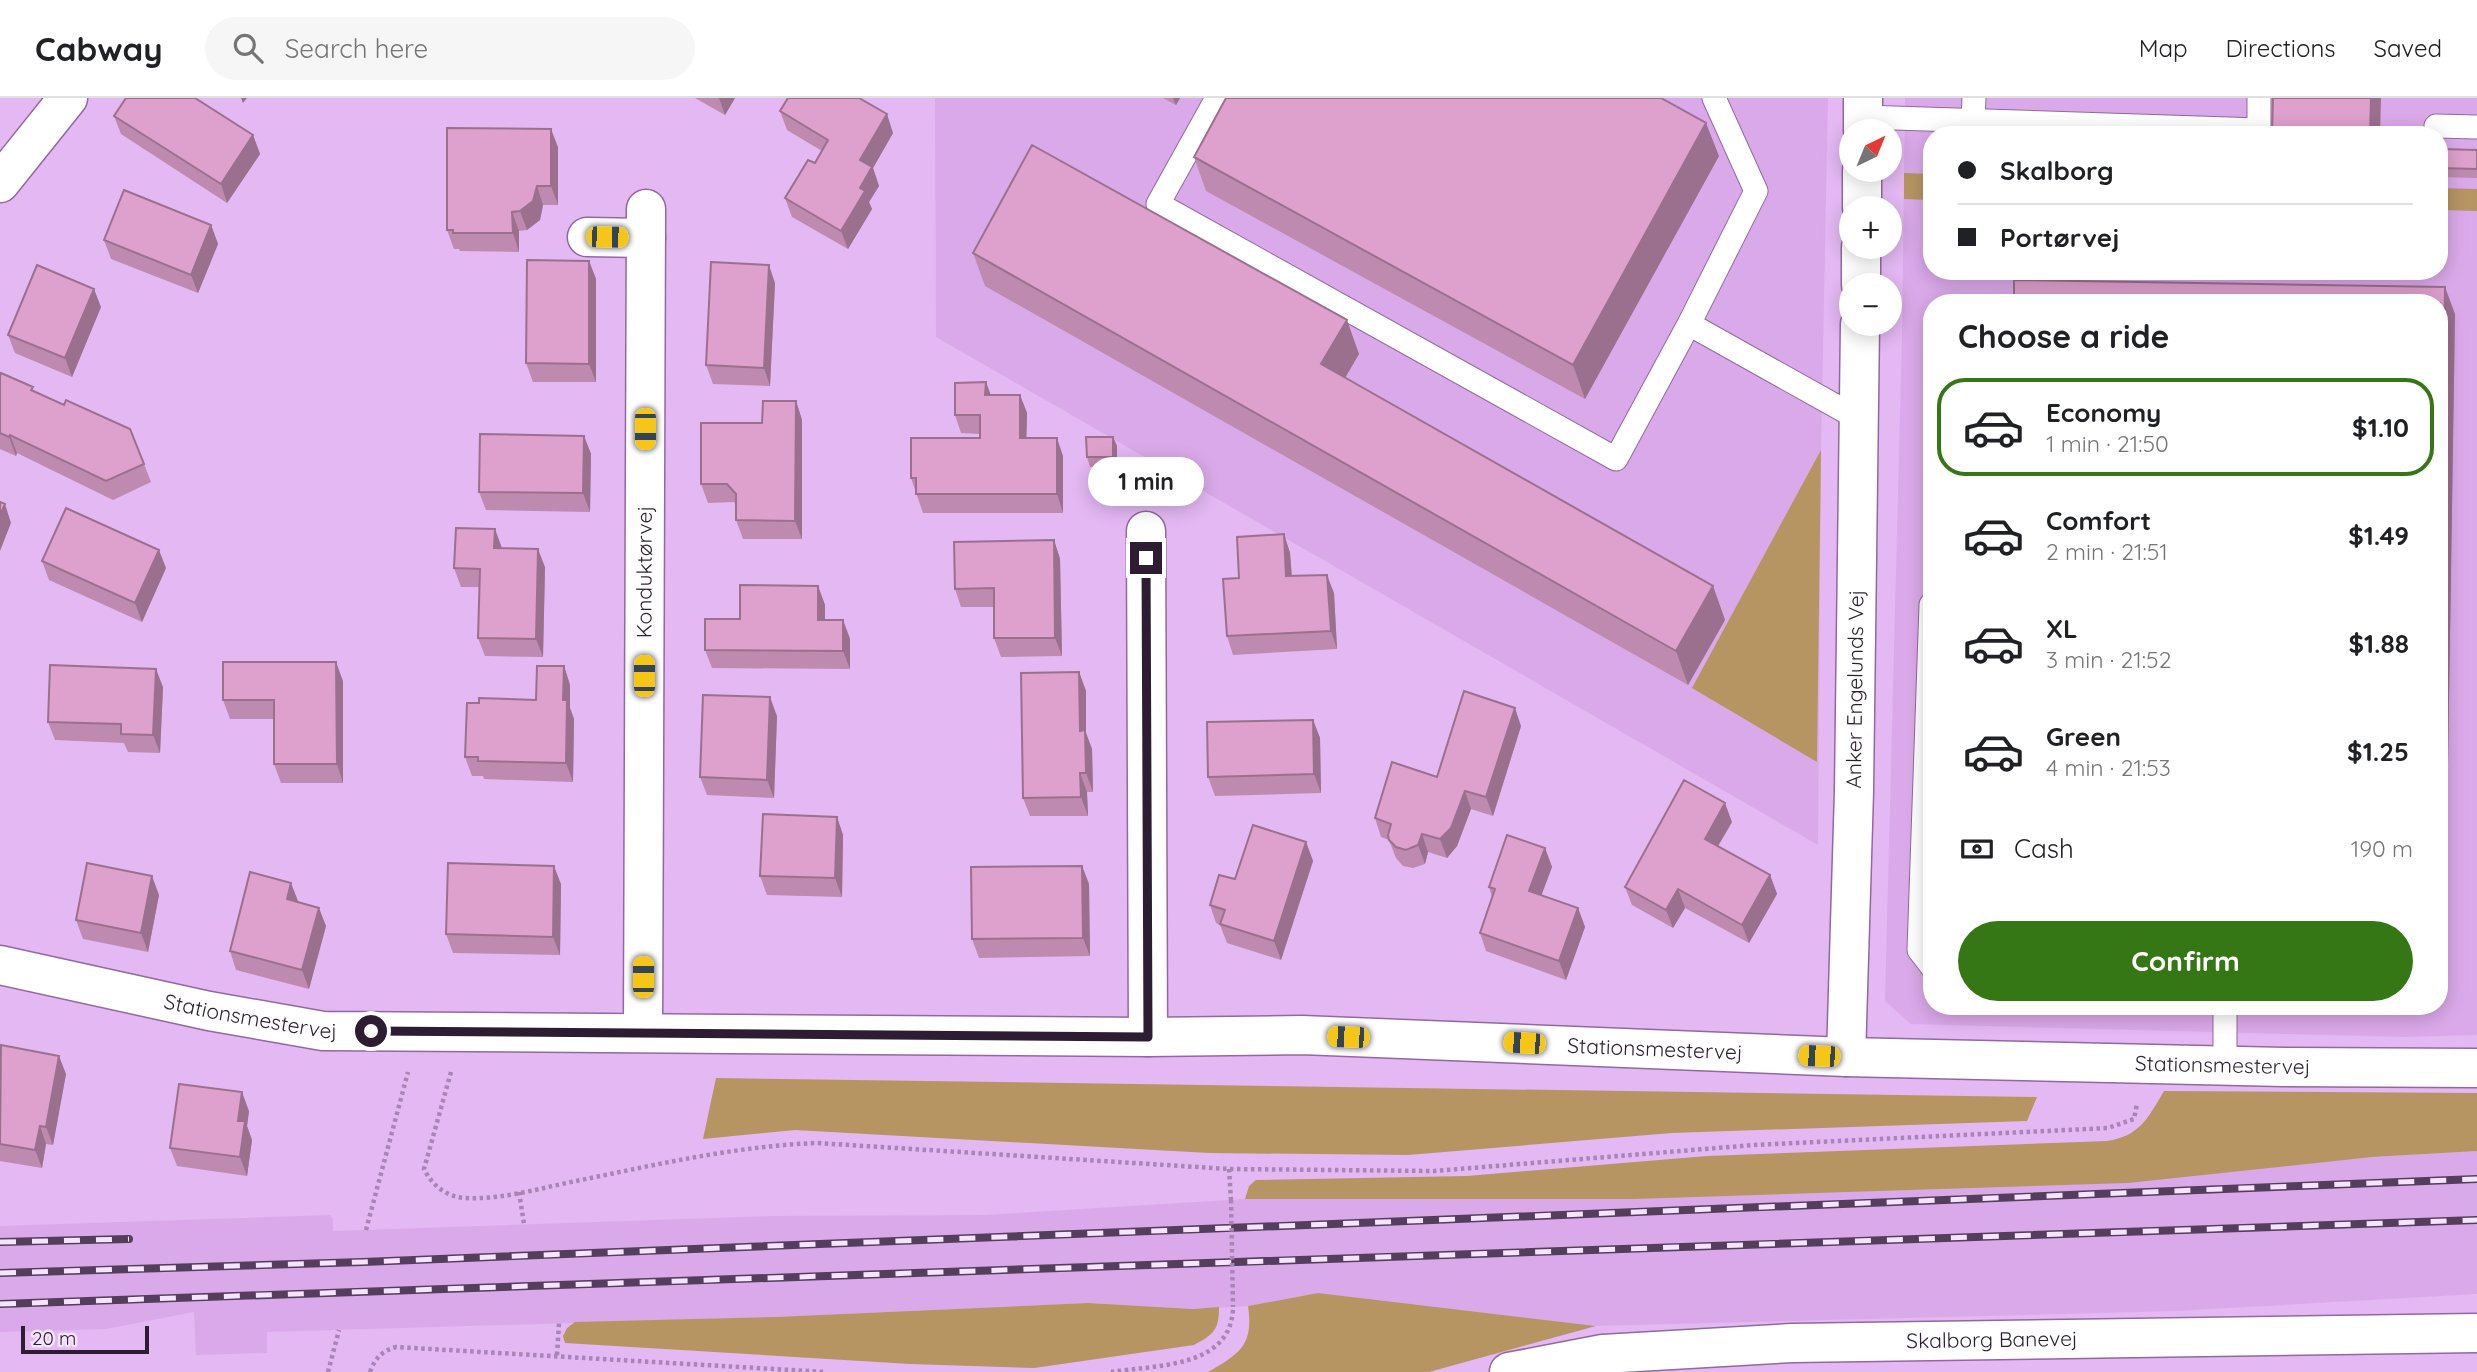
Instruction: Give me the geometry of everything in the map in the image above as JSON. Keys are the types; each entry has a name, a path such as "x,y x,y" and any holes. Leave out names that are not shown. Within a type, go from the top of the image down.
{"street":[{"path":"0,183 68,98"},
{"name":"Konduktørvej","path":"587,237 646,223 643,1032"},
{"name":"Anker Engelunds Vej","path":"1846,1057 1854,791 1860,336"},
{"path":"1146,531 1148,1037"},
{"name":"Stationsmestervej","path":"0,965 209,1011 323,1031 1148,1037 1264,1035 1417,1038 1846,1057 2225,1066 2477,1068"},
{"name":"Skalborg Banevej","path":"1509,1372 1603,1354 1792,1357 2037,1356 2477,1333"}],"lane":[{"path":"1217,98 1158,204 1616,459 1689,324 1756,191 1714,98"},
{"path":"2259,98 2259,126"},
{"path":"1863,116 1974,109 2205,126"},
{"path":"2448,126 2477,127"},
{"path":"1689,324 1859,419"},
{"path":"1923,835 1919,950 1923,955"},
{"path":"2225,1015 2225,1066"}],"path":[{"path":"366,1230 419,1030"},
{"path":"462,1030 424,1169 437,1187 450,1195 463,1198 519,1192 729,1149 817,1143 1229,1168 1434,1171 1754,1145 2108,1128 2134,1119 2145,1064"},
{"path":"1111,1372 1207,1354 1219,1345 1228,1333 1233,1320 1229,1168"},
{"path":"519,1192 524,1224"},
{"path":"557,1355 559,1323"},
{"path":"328,1372 338,1330"},
{"path":"370,1372 374,1362 386,1350 396,1347 825,1372"}],"shaded area":[{"path":"935,98 1828,98 1821,450 1818,845 936,337"},
{"path":"1905,98 2477,98 2477,1035 2404,1037 1911,1024 1885,1001 1902,338"},
{"path":"1904,173 1923,174 1923,200 1904,199"},
{"path":"2448,188 2477,189 2477,211 2448,210"},
{"path":"1821,450 1817,762 1692,688"},
{"path":"716,1078 2037,1097 2027,1121 1672,1133 1408,1155 1209,1153 795,1130 703,1139"},
{"path":"2164,1091 2477,1093 2477,1151 2372,1157 2128,1183 1634,1199 1245,1199 1249,1186 1256,1180 1467,1176 1707,1156 2107,1141 2128,1135 2142,1124"},
{"path":"2477,1151 2477,1294 2175,1311 1596,1326 1318,1293 1248,1306 1193,1309 1088,1303 775,1317 267,1332 267,1353 196,1355 194,1312 106,1329 0,1332 0,1226 330,1215 333,1219 333,1231 772,1216 985,1215 1245,1199 1634,1199"},
{"path":"1318,1293 1596,1326 1429,1372 1208,1372 1228,1360 1242,1347 1249,1331 1248,1306"},
{"path":"1088,1303 1193,1309 1219,1307 1219,1315 1214,1330 1194,1345 1034,1368 910,1364 565,1343 563,1336 567,1328 575,1322 775,1317"}],"building":[{"path":"126,98 195,98 253,135 221,184 114,116"},
{"path":"788,98 859,98 887,114 860,160 872,167 860,188 865,191 841,231 785,198 808,160 815,163 828,140 780,111"},
{"path":"1226,98 1661,98 1706,123 1573,365 1194,157"},
{"path":"2273,98 2371,98 2370,126 2272,126"},
{"path":"447,128 551,129 551,186 537,186 533,201 520,211 512,212 513,233 453,233 453,230 447,230"},
{"path":"1032,145 1347,320 1321,364 1713,586 1676,651 973,253"},
{"path":"2448,149 2477,150 2477,169 2448,168"},
{"path":"124,190 211,225 191,275 104,240"},
{"path":"527,260 589,261 589,364 526,363"},
{"path":"711,262 769,265 764,368 706,365"},
{"path":"37,265 94,289 65,358 8,335"},
{"path":"2014,280 2445,287 2445,294 2014,294"},
{"path":"1,373 64,405 66,400 130,429 144,464 106,481 10,435 9,437 0,433"},
{"path":"986,382 985,395 1020,395 1020,438 1057,438 1057,494 916,494 916,478 911,478 911,438 980,438 980,415 955,415 955,383"},
{"path":"763,401 796,401 795,521 736,520 736,494 727,484 701,484 701,423 762,423"},
{"path":"480,434 584,436 583,493 479,492"},
{"path":"1086,437 1113,437 1113,457 1087,457"},
{"path":"0,502 5,504 0,515"},
{"path":"66,508 159,550 135,603 42,561"},
{"path":"456,528 495,529 494,548 538,549 536,639 478,638 480,569 454,568"},
{"path":"1284,534 1286,576 1327,575 1331,631 1227,636 1223,579 1239,578 1237,537"},
{"path":"1054,540 1055,638 994,638 994,588 955,589 954,542"},
{"path":"740,585 818,586 818,620 843,620 843,651 705,650 705,619 740,619"},
{"path":"223,662 336,662 337,764 274,764 274,700 223,700"},
{"path":"50,665 156,669 153,735 121,734 121,724 48,722"},
{"path":"537,666 564,666 563,700 567,700 566,763 478,761 478,757 465,757 467,703 479,703 479,698 536,700"},
{"path":"1079,672 1080,731 1085,730 1086,773 1080,773 1081,797 1023,798 1021,673"},
{"path":"1464,691 1515,708 1486,797 1465,791 1451,828 1440,839 1422,834 1418,845 1406,850 1396,847 1389,840 1391,824 1375,818 1392,762 1437,777"},
{"path":"703,695 770,697 767,780 700,777"},
{"path":"1313,720 1314,774 1208,777 1207,722"},
{"path":"1684,780 1725,803 1705,839 1770,875 1742,925 1678,889 1666,910 1625,887"},
{"path":"763,814 837,817 835,878 760,876"},
{"path":"1253,825 1306,842 1274,941 1220,924 1225,910 1210,905 1219,875 1235,879"},
{"path":"1507,835 1545,848 1529,891 1578,908 1559,961 1480,933 1495,889 1489,887"},
{"path":"87,863 152,876 141,933 76,920"},
{"path":"448,863 554,866 553,937 446,934"},
{"path":"1082,866 1083,938 972,939 971,867"},
{"path":"250,872 291,883 287,899 319,908 302,970 230,951"},
{"path":"1,1045 59,1056 46,1127 40,1126 35,1150 0,1144"},
{"path":"179,1084 242,1092 238,1121 245,1121 240,1157 170,1148"}],"railway":[{"path":"0,1273 363,1262 2477,1179"},
{"path":"0,1304 2477,1220"},
{"path":"0,1242 129,1239"}],"route":[{"path":"371,1031 1148,1037 1146,558"}]}
